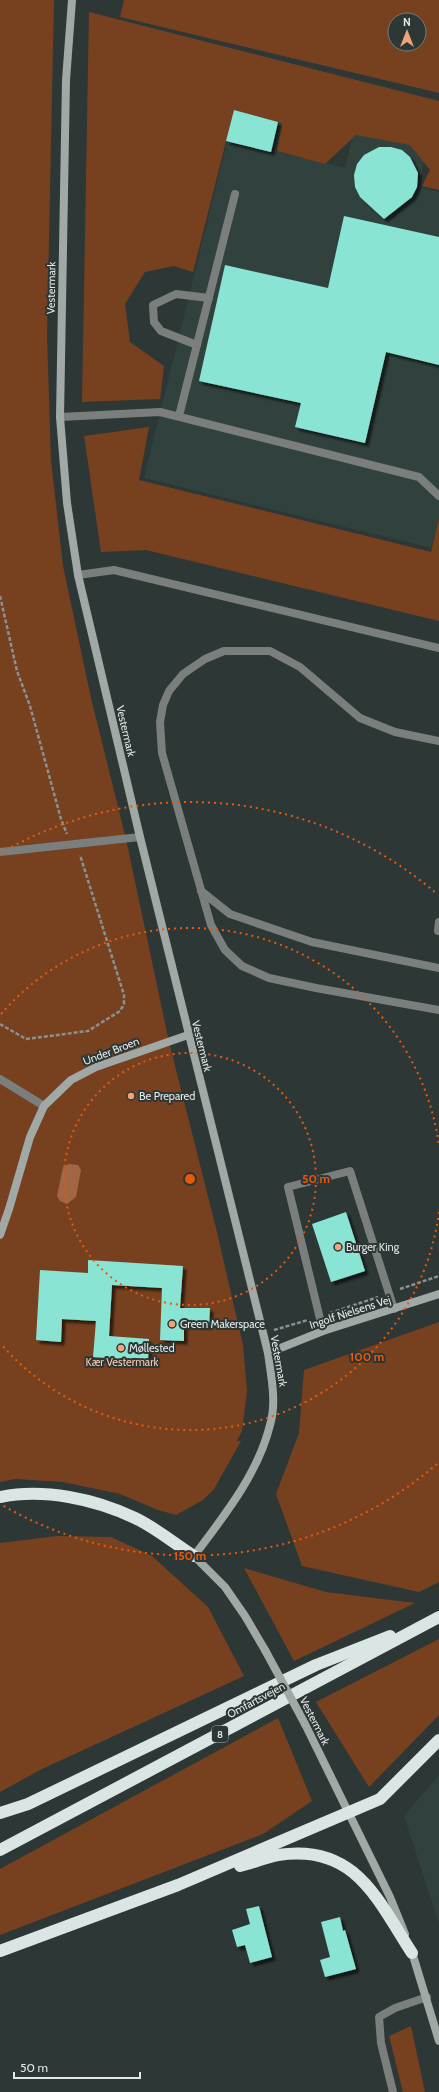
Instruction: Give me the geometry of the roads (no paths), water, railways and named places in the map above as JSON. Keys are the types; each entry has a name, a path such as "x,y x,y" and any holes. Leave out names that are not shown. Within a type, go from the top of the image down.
{"highway":[{"path":"0,1497 50,1494 94,1503 135,1518 194,1556"},
{"path":"0,1813 28,1804 316,1665 439,1616"},
{"name":"Omfartsvejen","path":"0,1850 439,1616"},
{"path":"0,1951 178,1885 380,1799 439,1740"},
{"path":"178,1885 278,1855 303,1853 331,1858 362,1879 412,1953"}],"street":[{"name":"Vestermark","path":"72,0 66,80 60,417 68,503 78,575 188,1035 268,1353 274,1393 271,1425 254,1468 226,1512 194,1556 225,1587 246,1616 305,1724 350,1813 390,1896 427,1997 439,2041"},
{"path":"179,416 235,194"},
{"path":"197,345 161,331 154,322 154,305 176,294 209,298"},
{"path":"60,417 160,412 419,477 439,496"},
{"path":"78,575 114,570 439,648"},
{"path":"439,741 395,732 360,718 300,667 270,651 224,651 205,659 184,674 169,691 163,705 160,722 162,753 211,926 225,950 242,966 269,978 439,1010"},
{"path":"0,852 140,837"},
{"path":"201,890 230,914 312,942 439,968"},
{"path":"438,931 439,922"},
{"name":"Under Broen","path":"0,1235 30,1137 44,1106 72,1080 96,1067 188,1035"},
{"path":"0,1079 44,1106"},
{"path":"323,1331 288,1187 350,1170 394,1309"},
{"name":"Ingolf Nielsens Vej","path":"268,1353 323,1331 439,1294"},
{"path":"393,2092 381,2043 379,2017 395,2008 427,1997"}],"place":[{"name":"Be Prepared","path":"131,1096"},
{"name":"Burger King","path":"338,1247"},
{"name":"Green Makerspace","path":"172,1324"},
{"name":"Møllested","path":"121,1348"}],"park label":[{"name":"Kær Vestermark","path":"122,1362"}]}
